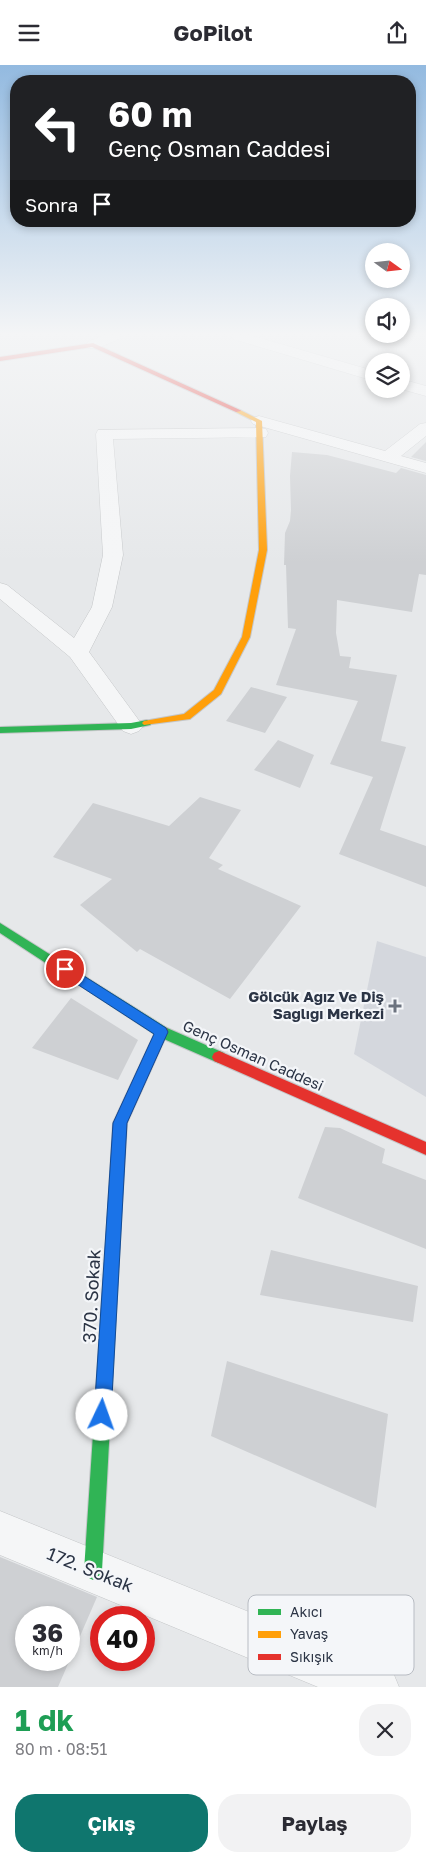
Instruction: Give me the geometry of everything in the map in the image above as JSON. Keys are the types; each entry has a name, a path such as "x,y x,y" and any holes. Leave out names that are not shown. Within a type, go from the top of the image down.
{"street":[{"path":"228,412 259,427 388,457 426,468"},
{"path":"78,652 102,607 113,555 104,434 259,427"},
{"path":"0,730 131,726 187,717 218,692 246,637 264,550 259,427"},
{"path":"388,457 426,428"},
{"path":"0,589 78,652 131,726"},
{"name":"Genç Osman Caddesi","path":"0,927 162,1032 426,1149"},
{"name":"370. Sokak","path":"93,1571 120,1123 162,1032"},
{"name":"172. Sokak","path":"0,1533 248,1635"},
{"name":"172. Sokak","path":"346,1675 375,1687"}],"shaded area":[{"name":"Gölcük Ağız Ve Diş Sağlığı Merkezi","path":"377,941 426,957 426,1097 354,1054"}],"building":[{"path":"426,442 426,461 411,457"},
{"path":"292,452 327,455 396,473 401,468 426,475 426,575 419,574 412,612 337,600 336,633 340,656 351,657 349,668 397,675 381,741 406,747 380,830 426,846 426,887 339,854 373,777 330,764 358,701 276,685 296,629 288,628 286,565 284,565 285,533 290,521 291,510 290,476"},
{"path":"251,687 287,697 265,733 226,721"},
{"path":"278,740 314,755 300,788 254,770"},
{"path":"200,797 241,810 209,858 223,865 218,869 301,906 230,999 140,949 137,952 80,905 112,879 53,857 93,803 169,826"},
{"path":"71,998 138,1040 118,1080 32,1048"},
{"path":"325,1127 340,1128 385,1149 382,1163 426,1180 426,1249 298,1198"},
{"path":"271,1250 418,1286 413,1322 260,1295"},
{"path":"227,1361 388,1414 376,1508 211,1436"},
{"path":"0,1557 97,1597 93,1606 90,1606 90,1613 80,1636 80,1606 15,1606 15,1671 65,1671 58,1687 0,1687"}],"traffic: fast":[{"path":"0,730 131,726 147,723"},
{"path":"0,927 162,1032 219,1057"},
{"path":"93,1571 115,1207"}],"traffic: slow":[{"path":"147,723 187,717 218,692 246,637 263,550 259,421 239,412"}],"traffic: jam":[{"path":"115,1207 120,1123 162,1032"},
{"path":"219,1057 426,1149"}],"place":[{"name":"Gölcük Ağız Ve Diş Sağlığı Merkezi","path":"395,1006"}],"route":[{"path":"65,969 162,1032 120,1123 102,1415"}]}
